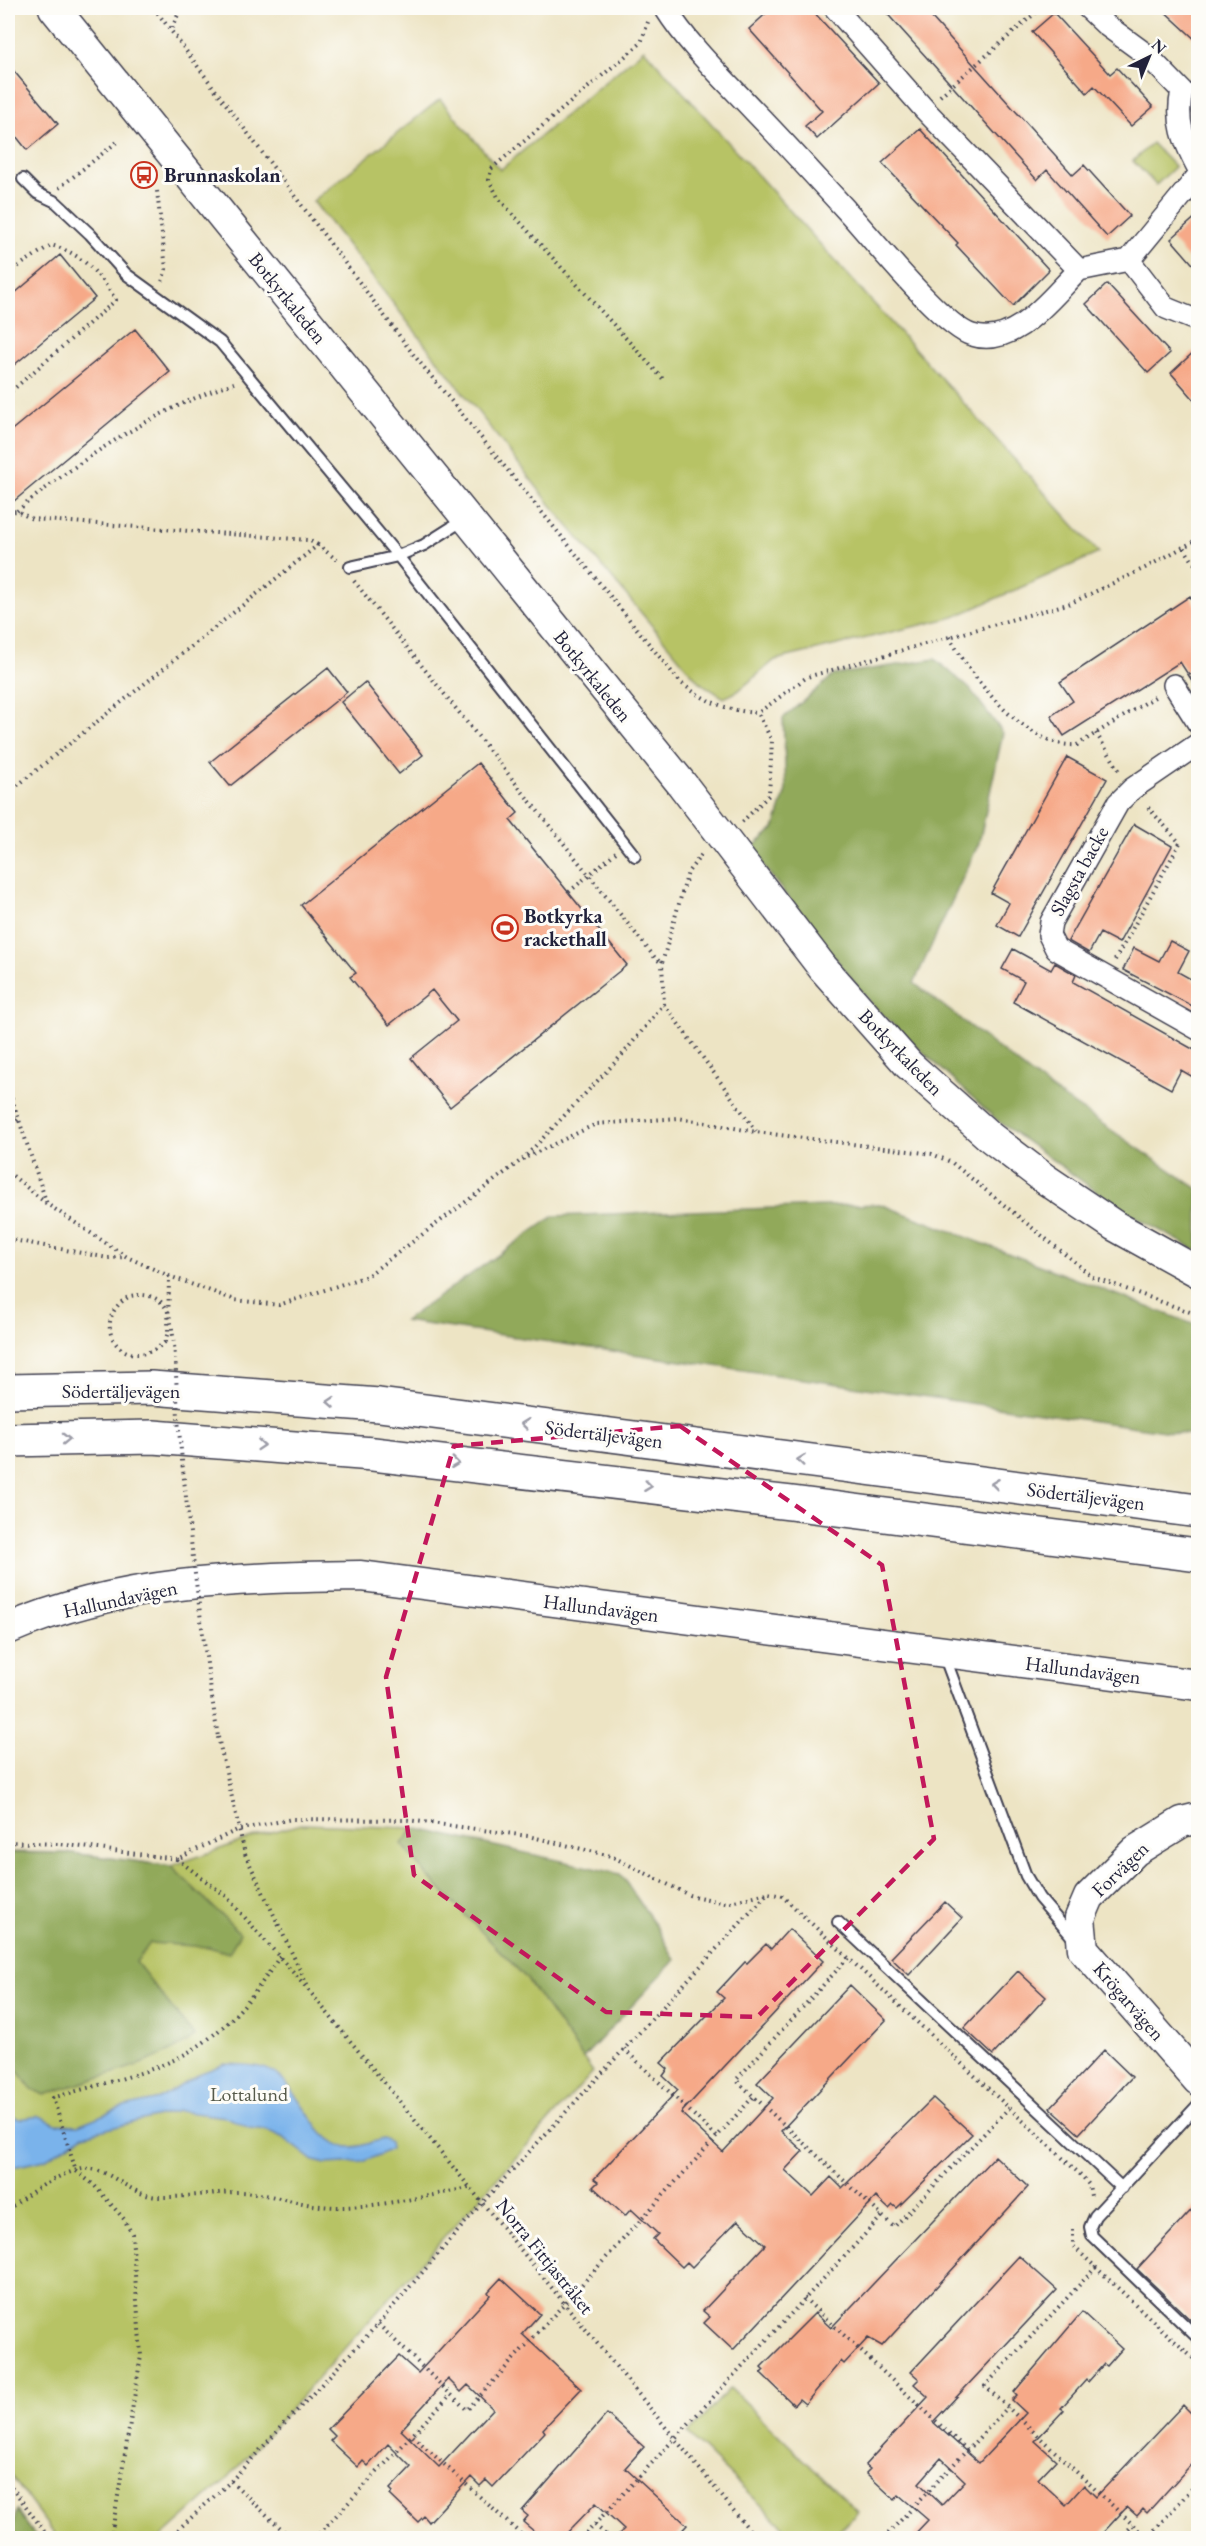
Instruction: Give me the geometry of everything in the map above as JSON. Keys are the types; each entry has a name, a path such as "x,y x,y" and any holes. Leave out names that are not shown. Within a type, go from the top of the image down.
{"highway":[{"name":"Södertäljevägen","path":"8,1391 151,1388 379,1405 1198,1511"},
{"path":"8,1440 153,1437 373,1454 791,1503 1198,1555"}],"main road":[{"name":"Botkyrkaleden","path":"61,10 465,519 681,783 823,968 909,1065 990,1137 1046,1179 1115,1226 1198,1272"},
{"name":"Hallundavägen","path":"8,1629 88,1603 168,1587 259,1576 361,1576 1198,1685"},
{"name":"Forvägen","path":"1083,1949 1080,1918 1089,1897 1135,1851 1182,1822 1198,1818"},
{"name":"Krögarvägen","path":"1083,1949 1198,2080"}],"street":[{"path":"835,8 925,110 1079,270"},
{"path":"1088,8 1190,93 1178,110 1180,130 1198,168"},
{"path":"658,12 678,28 946,318 972,336 998,337 1018,328 1079,270 1129,260 1198,176"},
{"path":"1129,260 1166,308 1198,321"},
{"path":"1174,685 1198,723"},
{"name":"Slagsta backe","path":"1198,744 1131,789 1118,803 1049,928 1051,942 1056,950 1198,1029"}],"lane":[{"path":"23,179 38,193 56,202 90,234 126,274 220,342 398,556 635,856"},
{"path":"348,568 398,556 424,545 465,519"},
{"path":"943,1652 1026,1876 1039,1898 1083,1949"},
{"path":"838,1922 1122,2188"},
{"path":"1198,2105 1095,2216 1090,2227 1092,2236 1198,2338"}],"path":[{"path":"154,8 172,28 414,354 680,682 700,698 719,706 758,713 807,677 1071,603 1198,539"},
{"path":"172,28 182,8"},
{"path":"925,110 1041,8"},
{"path":"658,12 641,43 491,169 489,180 500,199 663,379"},
{"path":"46,198 117,142"},
{"path":"153,295 162,283 166,269 157,191"},
{"path":"8,273 51,245 71,251 102,279 116,300 8,394"},
{"path":"8,512 16,511 64,473 160,412 234,383 252,382"},
{"path":"16,511 32,519 308,540 332,554 348,568 588,876 656,959 662,963"},
{"path":"8,793 318,545"},
{"path":"1184,548 1198,569"},
{"path":"950,637 959,655 1001,706 1020,723 1051,742 1065,746 1077,745 1198,668"},
{"path":"739,825 769,795 772,741 758,713"},
{"path":"1096,733 1131,789 1180,843 1105,976"},
{"path":"569,892 625,844"},
{"path":"702,854 688,872 662,963 664,1004 756,1131"},
{"path":"8,1173 47,1204 127,1257 169,1276 235,1300 279,1305 367,1276 523,1159 622,1054 664,1004"},
{"path":"8,1087 20,1117 47,1204"},
{"path":"8,1129 20,1117"},
{"path":"523,1159 596,1124 679,1119 932,1154 951,1161 1093,1277 1198,1315"},
{"path":"8,1239 108,1258 127,1257"},
{"path":"169,1276 168,1332 165,1342 153,1352 143,1355 122,1350 111,1336 109,1320 113,1310 130,1296 150,1296 164,1305 170,1322 178,1428 200,1621 218,1737 237,1830 262,1893 311,1993"},
{"path":"177,1859 237,1830 292,1819 408,1820 528,1836 611,1856 688,1895 726,1903 768,1893 782,1896 1083,2177 1092,2194 1087,2201"},
{"path":"8,1842 59,1844 177,1859 226,1896 311,1993"},
{"path":"169,2538 231,2481 378,2324 482,2203 768,1893"},
{"path":"111,2538 141,2356 132,2241 124,2218 94,2185 76,2171 53,2098 169,2062 192,2050 217,2033 247,2003 279,1956"},
{"path":"848,1958 736,2080 894,2227 1009,2108"},
{"name":"Norra Fittjastråket","path":"311,1993 756,2538"},
{"path":"624,2049 717,2137"},
{"path":"378,2324 467,2410 754,2096"},
{"path":"8,2210 25,2194 76,2171 95,2170 108,2175 129,2190 157,2197 249,2193 319,2206 341,2207 424,2197 470,2187"},
{"path":"582,2538 882,2216"},
{"path":"1074,2225 1073,2246 1198,2363"},
{"path":"1096,2267 985,2386 1147,2538 1198,2482"},
{"path":"804,2298 967,2450"},
{"path":"315,2538 451,2394"},
{"path":"884,2538 1008,2407"},
{"path":"412,2436 525,2538"},
{"path":"231,2481 291,2538"},
{"path":"8,2482 49,2538"},
{"path":"1120,2538 1133,2524"},
{"path":"595,2525 610,2538"}],"highlighted area":[{"path":"680,1426 882,1565 934,1839 757,2017 606,2012 414,1875 386,1677 454,1446"}],"green space":[{"path":"644,49 1099,553 954,617 775,660 738,691 724,698 699,682 550,504 313,201 440,99 500,170"},
{"path":"1152,143 1175,167 1156,185 1133,161"},
{"path":"935,659 970,689 1003,733 979,843 914,983 1048,1087 1198,1189 1198,1251 1124,1211 998,1121 872,1005 750,849 774,829 786,790 783,718 834,675"},
{"path":"880,1204 1198,1326 1198,1436 404,1321 554,1216"},
{"name":"Lottalund","path":"302,1824 414,1828 403,1844 426,1874 526,1978 593,2072 227,2479 161,2538 57,2538 8,2472 8,1852 71,1853 171,1866 260,1835"},
{"path":"414,1828 620,1874 655,1924 675,1960 583,2058 526,1978 426,1874 402,1844"},
{"path":"8,1853 71,1853 171,1866 240,1933 229,1953 209,1947 150,1943 136,1962 194,2036 181,2046 123,2070 44,2095 32,2089 8,2059"},
{"path":"730,2388 858,2512 832,2538 795,2538 688,2434"},
{"path":"17,2511 37,2538 8,2538"}],"water":[{"path":"225,2064 260,2067 279,2076 319,2128 337,2144 353,2147 384,2139 390,2143 391,2149 363,2162 326,2164 314,2161 284,2138 266,2130 249,2128 227,2117 178,2111 84,2135 45,2160 8,2168 8,2115 19,2119 40,2116 56,2124 78,2125 120,2108 159,2099 201,2073"}],"building":[{"path":"772,8 810,8 879,83 817,139 805,126 822,111 749,29"},
{"path":"882,8 923,8 1073,175 1084,165 1130,216 1107,237 1047,170 1037,180"},
{"path":"1161,8 1198,8 1198,42"},
{"path":"1054,13 1110,74 1117,68 1153,107 1131,126 1094,86 1087,93 1032,32"},
{"path":"8,64 58,124 27,150 8,126"},
{"path":"920,129 1049,270 1013,306 956,245 958,243 882,163"},
{"path":"1198,215 1198,270 1171,239"},
{"path":"60,255 95,298 8,370 8,299"},
{"path":"1107,284 1170,353 1148,373 1086,304"},
{"path":"135,329 170,372 8,506 8,433"},
{"path":"1198,348 1198,404 1171,373"},
{"path":"1190,596 1198,609 1198,690 1180,662 1064,736 1051,716 1073,701 1060,682"},
{"path":"328,668 347,692 230,786 210,762"},
{"path":"365,682 423,755 399,774 341,702"},
{"path":"1067,757 1107,779 1018,937 997,925 1009,903 991,893"},
{"name":"Botkyrka rackethall","path":"478,763 518,813 510,820 627,965 450,1107 411,1058 457,1021 432,990 389,1025 350,977 356,973 301,905"},
{"path":"1134,824 1172,846 1119,943 1100,933 1089,953 1068,941"},
{"path":"1170,941 1189,951 1178,972 1198,983 1198,1009 1123,970 1134,948 1159,961"},
{"path":"1013,949 1051,970 1055,963 1076,975 1073,982 1198,1052 1198,1080 1181,1070 1171,1089 1013,1002 1024,981 1002,969"},
{"path":"945,1902 962,1918 909,1975 891,1958"},
{"path":"789,1929 823,1961 681,2113 723,2152 773,2098 757,2083 850,1985 886,2020 781,2131 803,2151 785,2170 813,2196 831,2177 842,2188 933,2098 972,2134 897,2208 893,2205 889,2209 876,2197 733,2350 704,2323 710,2317 703,2311 765,2245 738,2220 692,2267 687,2262 682,2267 653,2239 658,2234 631,2209 625,2216 593,2187 598,2182 594,2179 678,2090 663,2076 668,2069 661,2063 724,1998 717,1992 745,1962 747,1963 766,1944 771,1949"},
{"path":"1018,1971 1046,1997 993,2055 964,2028"},
{"path":"1104,2050 1132,2077 1079,2134 1050,2108"},
{"path":"995,2156 1028,2187 882,2346 868,2338 844,2364 841,2361 805,2404 799,2399 794,2405 761,2373 764,2370 761,2367 815,2313 831,2328"},
{"path":"1198,2203 1198,2327 1137,2269"},
{"path":"1019,2256 1057,2290 933,2422 979,2463 1026,2413 1012,2400 1017,2395 1014,2392 1082,2312 1122,2349 1107,2366 1104,2364 1088,2382 1086,2380 1061,2408 1064,2410 1035,2441 1056,2460 1038,2479 1066,2505 1084,2485 1096,2497 1183,2405 1198,2420 1198,2457 1147,2513 1143,2509 1137,2516 1127,2507 1098,2538 911,2538 928,2520 899,2495 895,2500 866,2473 870,2469 865,2465 928,2397 914,2384 919,2379 911,2372","holes":["941,2458 965,2481 942,2505 919,2483"]},
{"path":"501,2278 540,2314 522,2334 581,2389 543,2429 545,2432 493,2487 486,2480 480,2486 471,2477 429,2522 424,2516 418,2522 390,2495 393,2492 390,2489 411,2467 388,2444 368,2466 363,2461 358,2467 330,2441 335,2436 328,2429 399,2356 418,2373 490,2295 488,2292","holes":["448,2379 461,2392 468,2385 493,2409 439,2467 401,2430"]},
{"path":"607,2414 644,2447 625,2468 687,2525 675,2538 615,2538 624,2529 596,2503 562,2538 542,2538 523,2522 528,2516 522,2511"}],"place":[{"name":"Brunnaskolan","path":"144,175"},
{"name":"Botkyrka rackethall","path":"505,928"}]}
